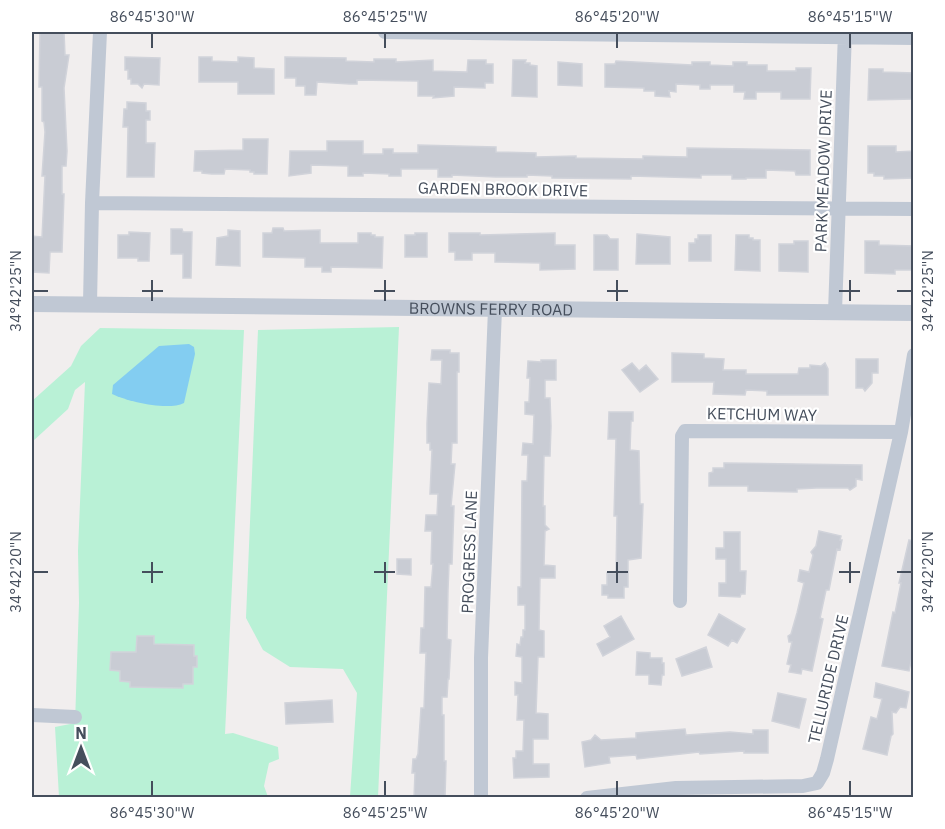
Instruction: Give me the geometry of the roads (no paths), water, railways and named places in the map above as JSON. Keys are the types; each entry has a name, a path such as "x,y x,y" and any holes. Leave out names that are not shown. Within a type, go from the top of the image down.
{"street":[{"path":"90,304 100,32"},
{"path":"385,32 602,35 844,34 914,38"},
{"name":"PARK MEADOW DRIVE","path":"835,312 844,34"},
{"name":"GARDEN BROOK DRIVE","path":"92,202 914,209"},
{"name":"BROWNS FERRY ROAD","path":"32,304 914,313"},
{"name":"PROGRESS LANE","path":"481,798 482,658 495,309"},
{"name":"TELLURIDE DRIVE","path":"586,798 676,788 803,786 817,783 827,759 901,432 914,355"},
{"name":"KETCHUM WAY","path":"680,602 682,436 685,432 692,430 901,432"},
{"path":"32,716 75,717"}],"water":[{"path":"189,344 194,347 195,354 184,403 159,406 128,400 112,394 113,385 159,346"}]}
